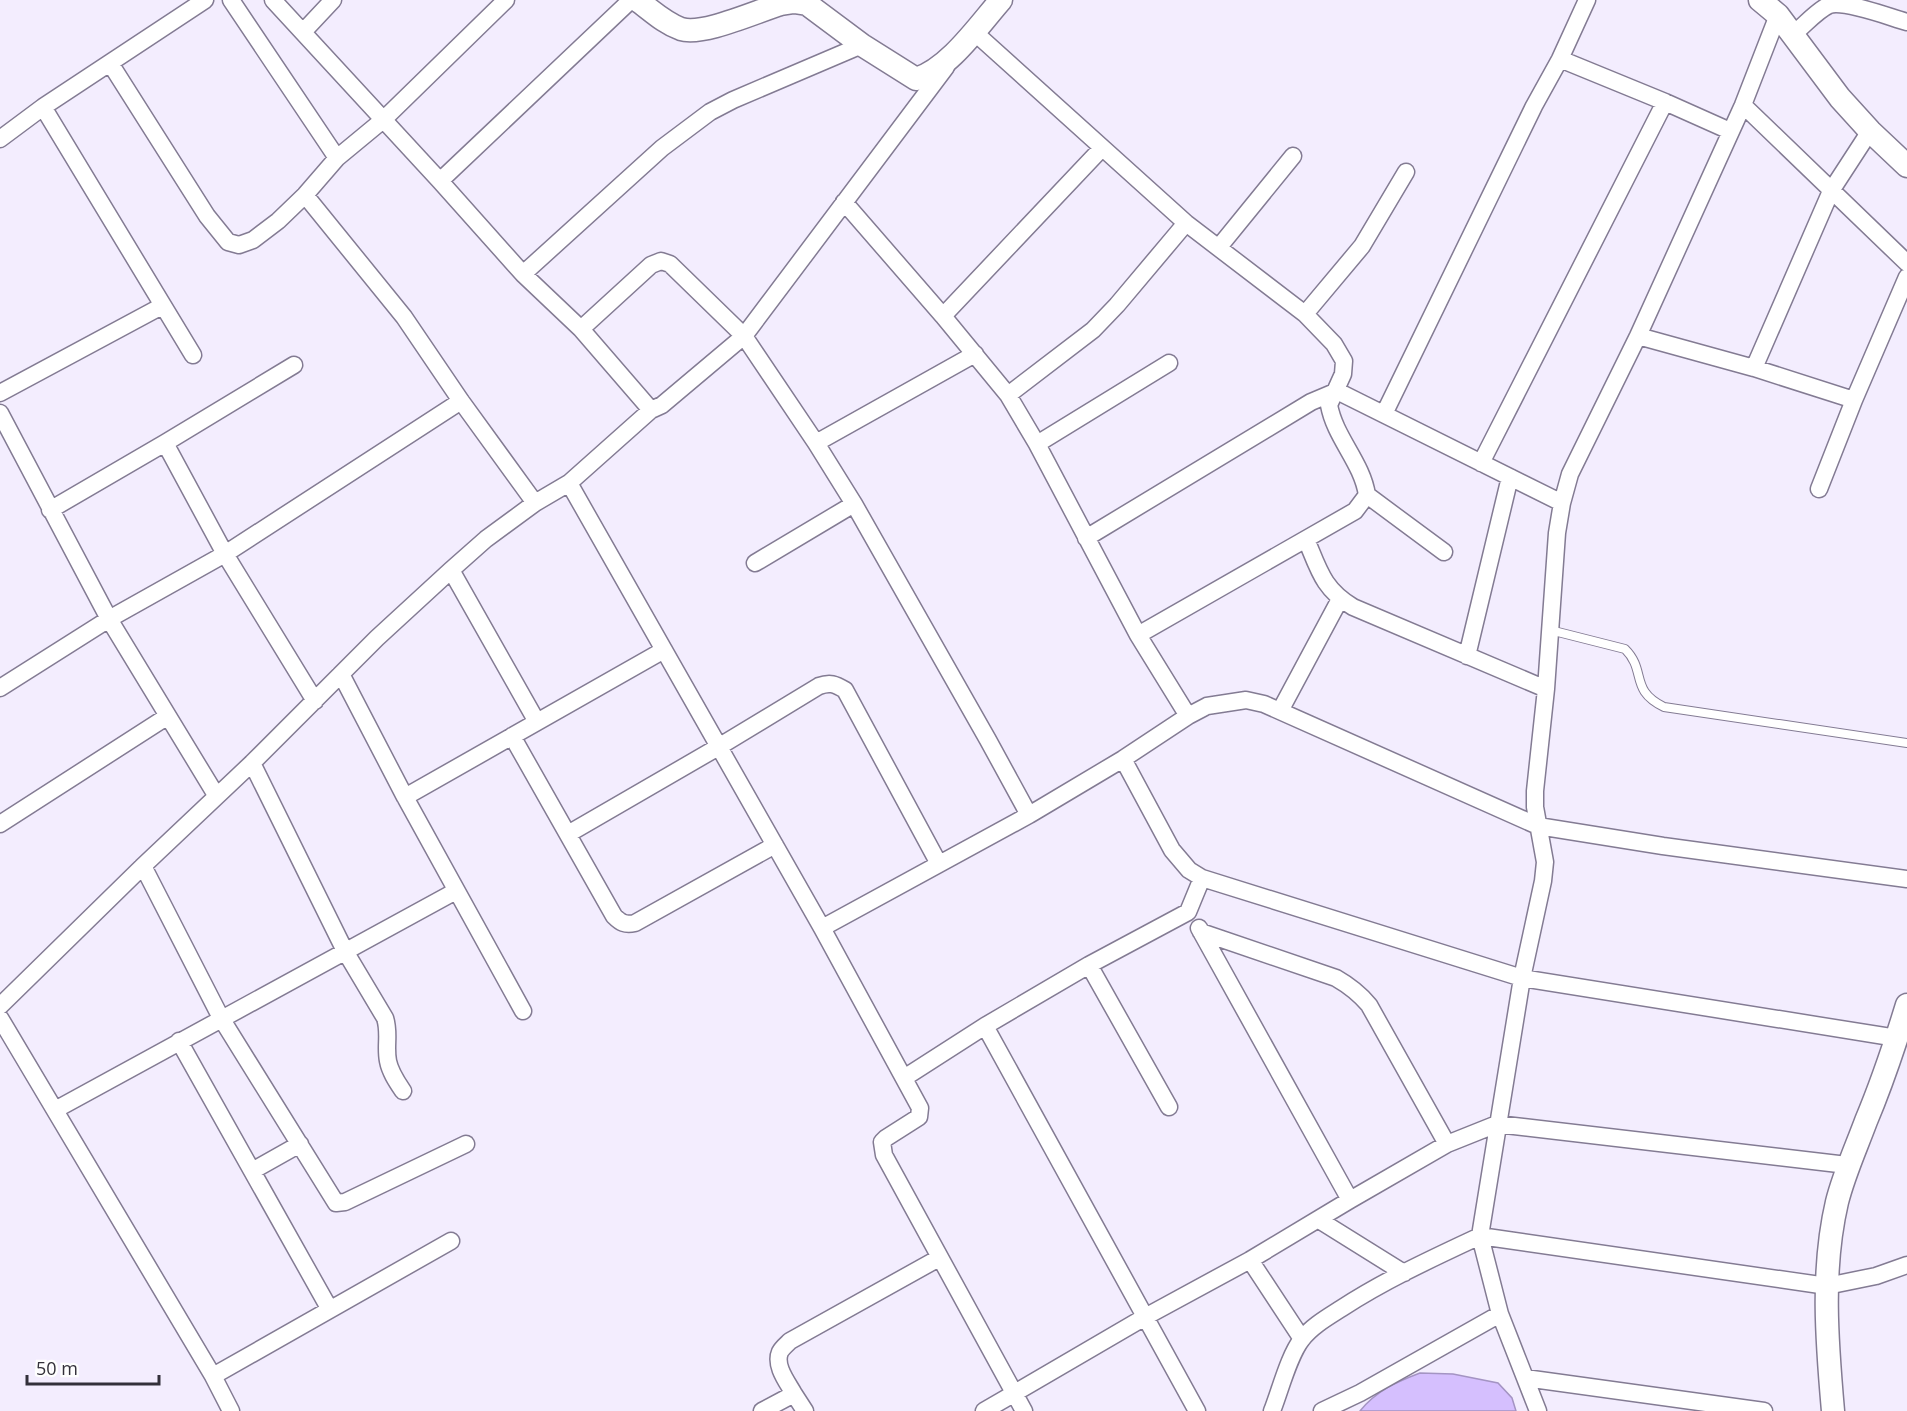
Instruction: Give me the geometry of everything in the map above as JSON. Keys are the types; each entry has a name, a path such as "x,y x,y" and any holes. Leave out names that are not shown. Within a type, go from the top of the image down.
{"street":[{"path":"231,0 337,158"},
{"path":"273,0 523,274 581,329 651,410"},
{"path":"303,32 333,0"},
{"path":"110,63 207,216 228,242 239,245 253,240 278,221 305,195 337,158 383,120 506,0"},
{"path":"440,181 631,0"},
{"path":"637,0 664,21 683,30 700,30 720,25 781,4 794,2 807,4 862,45 916,79 941,65 959,49"},
{"path":"0,1006 216,795 252,763 377,638 451,570 486,539 535,503 570,483 651,410 662,405 744,336 959,49 1001,0"},
{"path":"1384,414 1587,0"},
{"path":"1760,0 1778,15 1840,98 1870,132 1907,166"},
{"path":"0,139 197,2"},
{"path":"1792,35 1827,6 1836,3 1907,22"},
{"path":"1538,1411 1500,1314 1480,1236 1522,978 1543,881 1545,862 1535,807 1536,774 1546,689 1557,533 1562,502 1570,474 1638,336 1743,105 1778,15"},
{"path":"974,31 1186,223 1305,314 1334,344 1344,361 1343,374 1329,405 1330,416 1365,482 1367,495 1444,552"},
{"path":"523,274 662,148 710,112 862,45"},
{"path":"1560,58 1730,131"},
{"path":"1481,463 1665,102"},
{"path":"1743,105 1907,263"},
{"path":"43,107 193,355"},
{"path":"1754,368 1831,191 1870,132"},
{"path":"943,316 1102,148"},
{"path":"1219,247 1293,156"},
{"path":"1305,314 1362,246 1406,172"},
{"path":"305,195 404,317 535,503"},
{"path":"844,202 1008,395 1037,444 1138,635 1188,716"},
{"path":"1008,395 1093,330 1117,306 1186,223"},
{"path":"581,329 651,266 661,261 670,264 744,336 854,504 1029,815"},
{"path":"1819,489 1907,277"},
{"path":"0,393 162,306"},
{"path":"1638,336 1754,368 1854,400"},
{"path":"816,443 975,354"},
{"path":"1037,444 1168,363"},
{"path":"50,510 294,365"},
{"path":"1086,538 1311,402 1336,391 1562,502"},
{"path":"0,688 109,620 225,554 462,401"},
{"path":"0,413 109,620 216,795"},
{"path":"165,443 225,554 315,701"},
{"path":"1467,656 1510,477"},
{"path":"570,483 822,928 921,1108 919,1118 882,1142 884,1155 1024,1411"},
{"path":"1138,635 1355,511 1367,495"},
{"path":"755,563 854,504"},
{"path":"1306,540 1323,580 1340,599 1353,607 1546,689"},
{"path":"451,570 537,722"},
{"path":"1280,711 1340,599"},
{"path":"405,797 664,650"},
{"path":"341,674 405,797 523,1011"},
{"path":"568,834 720,747 819,686 828,683 836,684 844,690 939,864"},
{"path":"822,928 1029,815 1123,759 1188,716 1207,706 1246,700 1264,704 1538,826 1663,846 1907,879"},
{"path":"0,824 168,716"},
{"path":"512,736 614,916 621,923 627,925 635,923 775,845"},
{"path":"1123,759 1172,850 1189,870 1202,879 1522,978 1897,1038"},
{"path":"252,763 345,951 385,1018 388,1027 388,1060 403,1092"},
{"path":"143,866 221,1018 333,1200 340,1203 466,1144"},
{"path":"904,1078 985,1026 1089,965 1188,912 1202,879"},
{"path":"55,1110 456,891"},
{"path":"1188,912 1350,1200"},
{"path":"1201,932 1336,978 1360,994 1369,1005 1448,1144"},
{"path":"1089,965 1169,1107"},
{"path":"1833,1411 1827,1286 1836,1204 1847,1165 1870,1113 1907,1005"},
{"path":"0,1018 213,1376 231,1411"},
{"path":"985,1026 1197,1411"},
{"path":"179,1041 330,1308"},
{"path":"984,1411 1448,1144 1497,1124 1847,1165"},
{"path":"252,1171 300,1144"},
{"path":"1319,1220 1404,1272"},
{"path":"1272,1411 1290,1362 1302,1339 1325,1319 1404,1272 1480,1236 1827,1286 1876,1276 1907,1265"},
{"path":"213,1376 451,1240"},
{"path":"805,1411 781,1369 778,1359 780,1350 790,1341 939,1258"},
{"path":"1250,1260 1302,1339"},
{"path":"1322,1411 1360,1393 1500,1314"},
{"path":"1525,1377 1764,1411"},
{"path":"762,1411 795,1394"}],"lane":[{"path":"1550,630 1625,649 1632,656 1645,695 1664,707 1907,743"}],"shaded area":[{"path":"1420,1373 1453,1374 1498,1383 1512,1398 1516,1411 1360,1411 1387,1388"}]}
